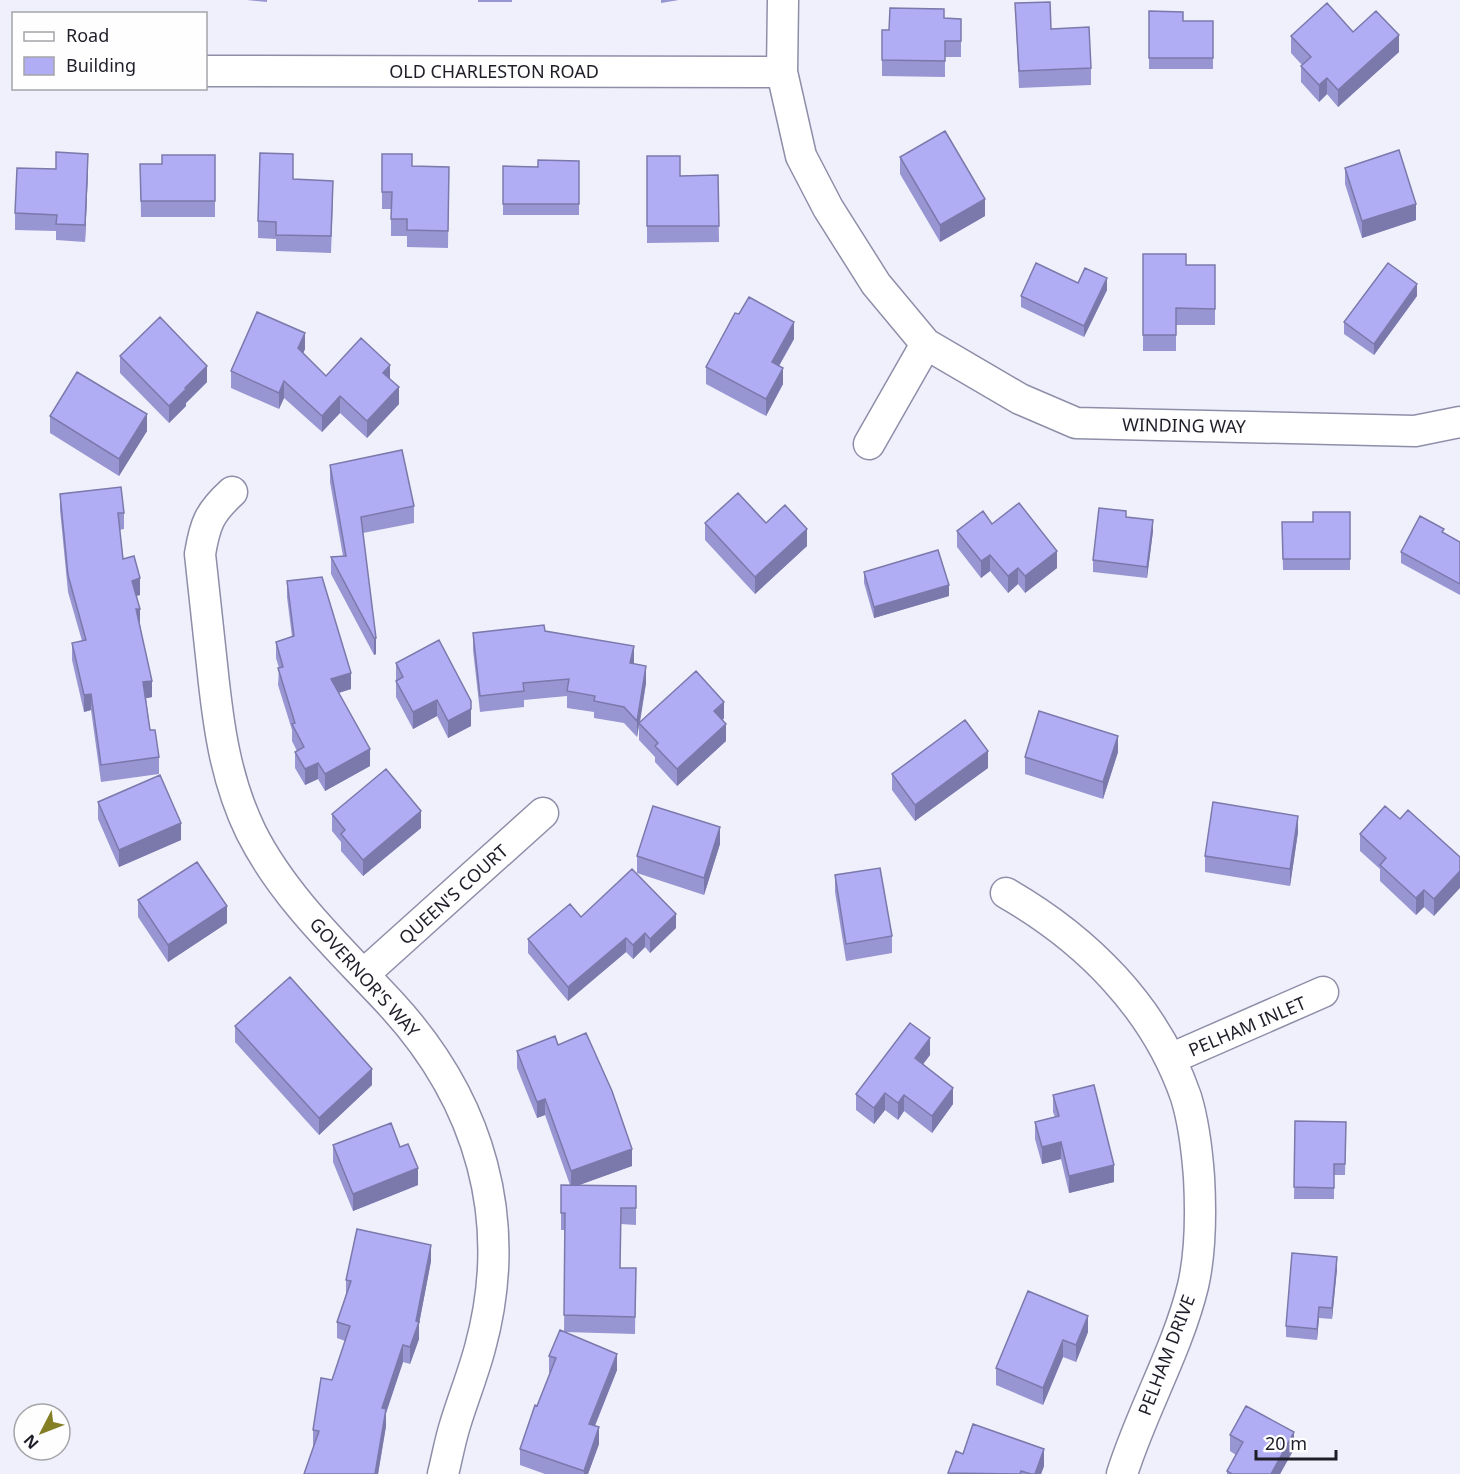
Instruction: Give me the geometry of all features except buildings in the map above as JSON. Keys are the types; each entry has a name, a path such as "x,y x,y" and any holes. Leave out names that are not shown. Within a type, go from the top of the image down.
{"street":[{"name":"WINDING WAY","path":"783,0 782,72 801,156 828,208 876,284 926,344 1020,399 1076,423 1415,431 1460,422"},
{"name":"OLD CHARLESTON ROAD","path":"207,71 782,72"},
{"path":"869,444 926,344"},
{"name":"GOVERNOR'S WAY","path":"232,492 216,507 204,529 200,554 217,718 224,755 237,799 252,833 275,873 313,920 405,1020 434,1058 454,1091 477,1144 485,1171 490,1200 493,1250 490,1299 480,1347 455,1426 443,1474"},
{"name":"QUEEN'S COURT","path":"364,975 543,813"},
{"name":"PELHAM DRIVE","path":"1006,893 1038,911 1075,939 1119,983 1148,1019 1170,1059 1186,1098 1196,1141 1201,1203 1198,1259 1192,1287 1179,1331 1133,1439 1122,1474"},
{"name":"PELHAM INLET","path":"1170,1059 1323,992"}]}
